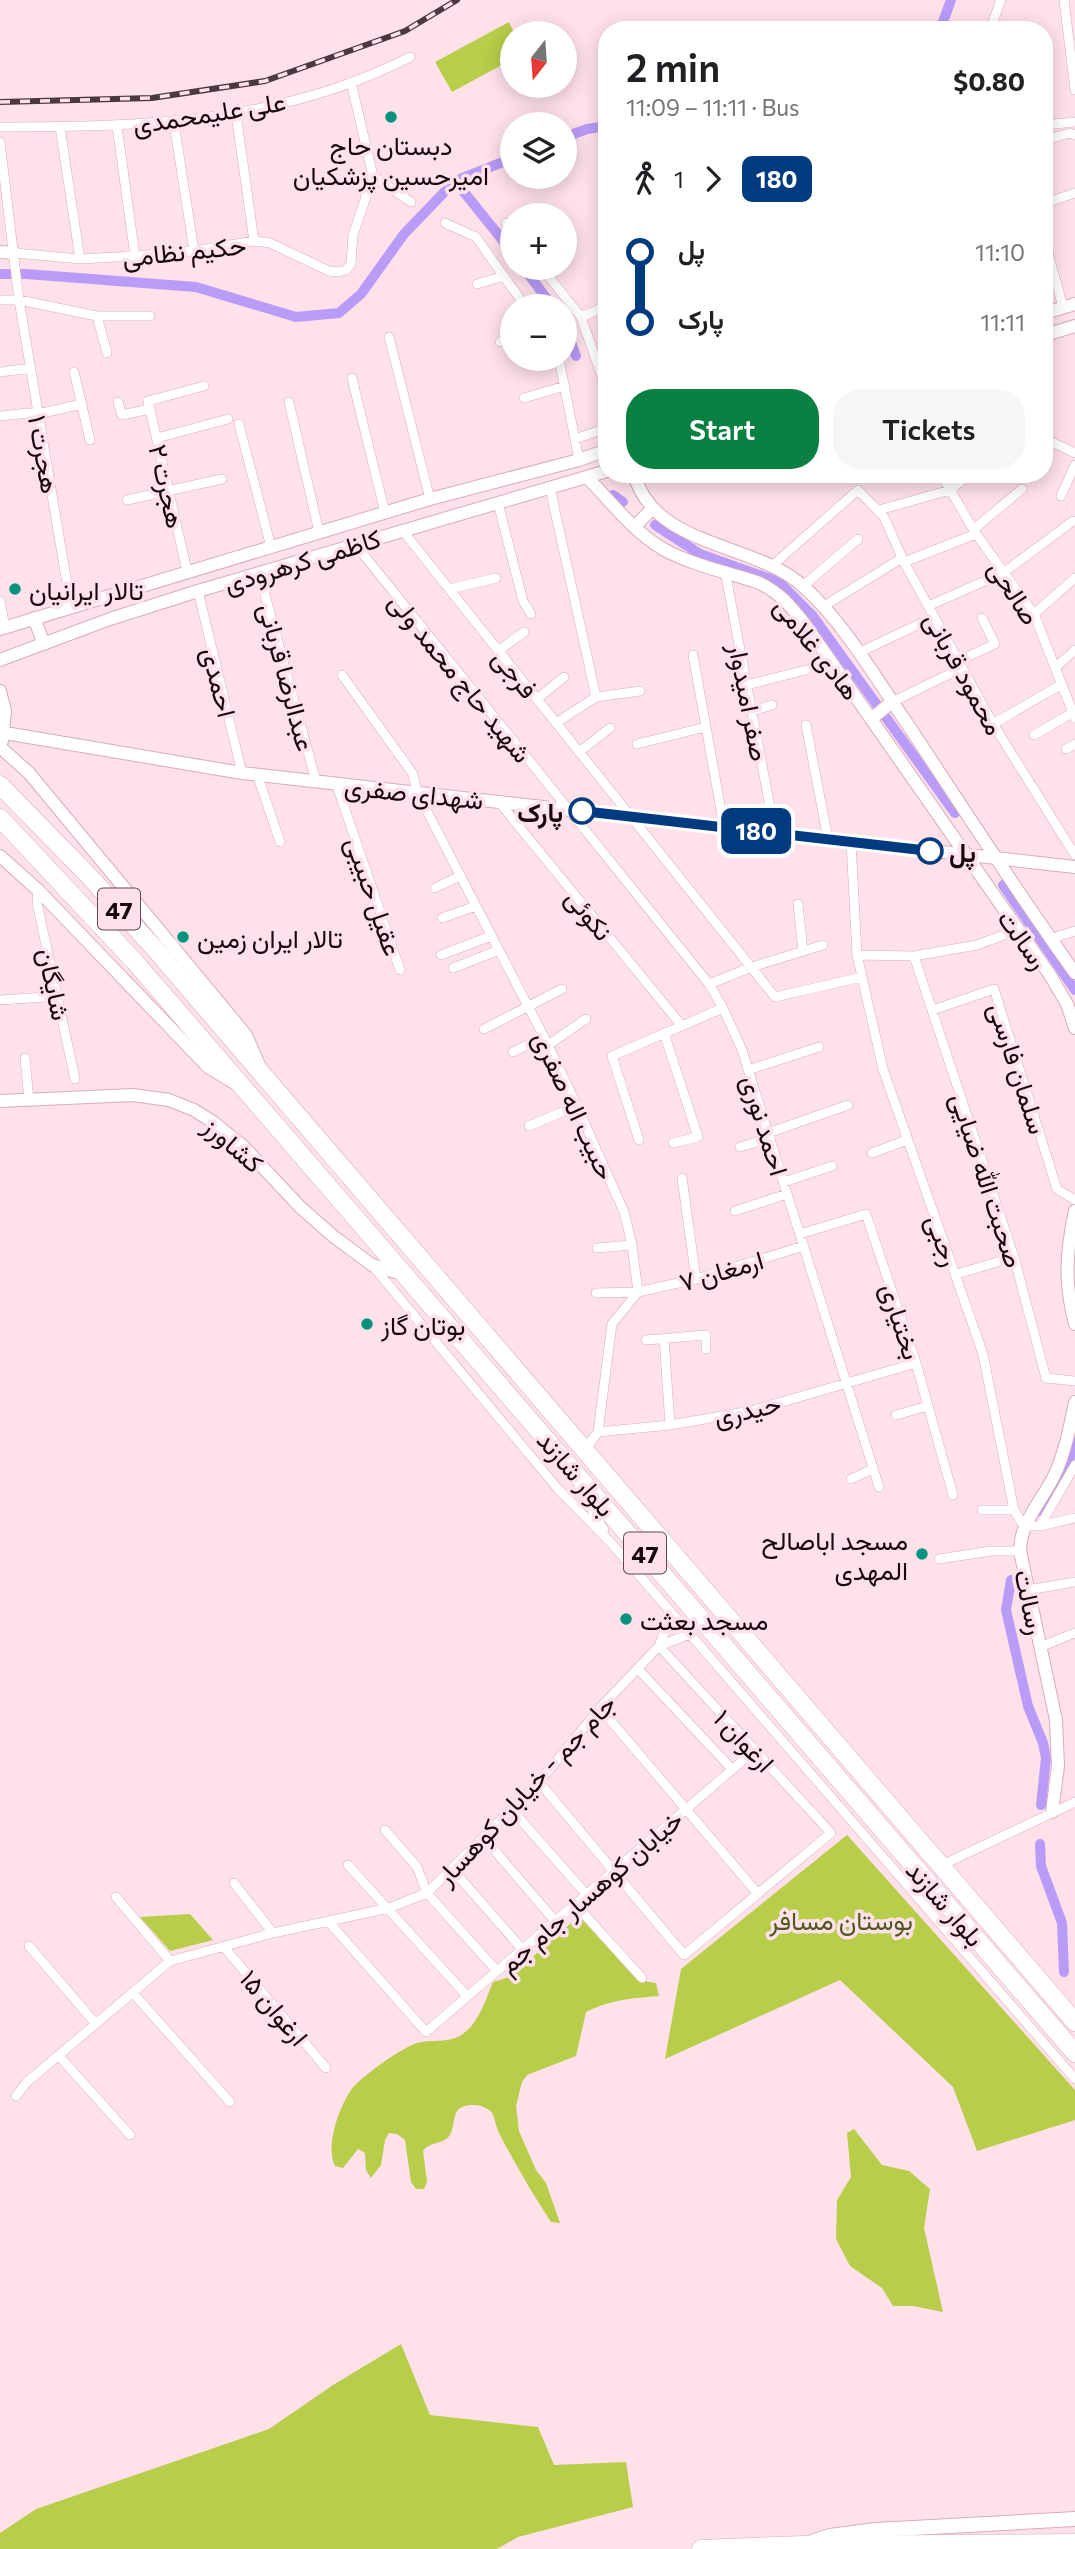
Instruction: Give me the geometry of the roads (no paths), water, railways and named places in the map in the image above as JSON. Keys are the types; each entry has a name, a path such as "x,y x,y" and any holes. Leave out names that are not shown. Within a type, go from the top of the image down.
{"highway":[{"name":"بلوار شازند","path":"0,785 88,875 233,1039 1075,2022"},
{"name":"بلوار شازند","path":"0,818 135,962 557,1450 781,1725 1075,2053"},
{"path":"701,2549 804,2545 1075,2543"}],"main road":[{"path":"804,2545 830,2536 876,2530 1075,2519"}],"street":[{"path":"993,21 1001,0"},
{"path":"1064,0 1071,26 1075,90"},
{"name":"علی علیمحمدی","path":"0,127 174,123 236,114 351,82 410,57"},
{"path":"351,82 373,176 411,202"},
{"path":"236,114 254,241"},
{"path":"1053,124 1075,122"},
{"path":"174,123 194,251"},
{"path":"117,126 135,256"},
{"path":"60,127 80,259"},
{"path":"1053,137 1070,133 1075,135"},
{"name":"هجرت ۱","path":"0,142 19,300 71,607"},
{"name":"حکیم نظامی","path":"0,252 15,257 80,259 194,251 254,241 270,243 329,271 338,272 351,264 353,234 373,176"},
{"path":"1053,200 1075,193"},
{"path":"445,223 476,237 500,270"},
{"path":"1053,263 1069,305"},
{"path":"477,285 500,277"},
{"path":"552,280 581,317 598,365"},
{"path":"0,300 19,300 97,316 150,316"},
{"path":"581,317 598,310"},
{"path":"97,316 107,353"},
{"path":"1053,333 1075,326"},
{"path":"389,337 430,499"},
{"path":"0,372 30,368"},
{"path":"562,371 579,460"},
{"path":"74,372 90,440"},
{"path":"352,378 384,513"},
{"path":"118,402 122,415 204,386"},
{"path":"524,398 565,386"},
{"path":"289,402 319,532"},
{"path":"0,416 38,413 82,404"},
{"name":"هجرت ۲","path":"149,405 187,572"},
{"path":"157,438 228,419"},
{"path":"239,424 271,547"},
{"path":"575,439 598,431"},
{"path":"1053,443 1075,453"},
{"name":"کاظمی کرهرودی","path":"3,628 430,499 598,453"},
{"path":"1061,496 1074,468"},
{"name":"کاظمی کرهرودی","path":"0,660 110,619 598,474"},
{"name":"هادی غلامی","path":"587,477 634,527 661,548 685,559 768,587 787,602 964,855"},
{"path":"127,500 222,480"},
{"name":"هادی غلامی","path":"637,483 642,496 676,527 698,539 773,565 803,586 824,606 996,858"},
{"name":"صالحی","path":"946,483 975,532 1034,614 1074,715"},
{"path":"880,510 950,490 959,483"},
{"path":"550,488 596,697"},
{"path":"824,606 903,560 975,532 1022,489"},
{"name":"محمود قربانی","path":"773,565 858,490 880,510 903,560 993,724 1075,855"},
{"path":"498,503 523,601 531,614"},
{"path":"634,527 653,508"},
{"path":"928,606 1003,573 1073,521"},
{"name":"فرجی","path":"402,530 775,997 862,977"},
{"path":"803,586 858,539"},
{"name":"شهید حاج محمد ولی","path":"355,544 566,809"},
{"name":"صفر امیدوار","path":"725,572 775,833"},
{"name":"عبدالرضا قربانی","path":"259,573 316,781"},
{"path":"449,589 496,578"},
{"path":"1034,614 1075,578"},
{"name":"احمدی","path":"198,592 242,773"},
{"path":"0,601 3,628"},
{"path":"858,653 934,617"},
{"path":"34,618 44,644"},
{"path":"871,719 892,702 995,644 982,618"},
{"path":"498,651 524,632"},
{"path":"1056,667 1075,650"},
{"path":"693,655 724,827"},
{"path":"747,685 806,670"},
{"name":"حبیب اله صفری","path":"342,676 413,774 417,792 578,1106 624,1212 632,1245 638,1292"},
{"path":"537,699 564,677"},
{"path":"993,724 1062,684"},
{"path":"0,691 5,711 5,733 0,747 29,773 246,1035 263,1075"},
{"path":"556,723 596,697 640,691"},
{"path":"752,711 772,705"},
{"path":"1034,735 1074,715"},
{"path":"806,725 828,839"},
{"path":"637,744 706,727"},
{"path":"579,752 610,728"},
{"name":"شهدای صفری","path":"5,733 242,773 1075,867"},
{"path":"257,774 280,842"},
{"name":"عقیل حبیبی","path":"336,783 400,970"},
{"name":"نکوئی","path":"499,802 682,1026"},
{"name":"احمد نوری","path":"566,809 709,984 723,1008 748,1070 879,1487"},
{"name":"رجبی","path":"851,842 857,956 883,1069 983,1354 1014,1510 1024,1526"},
{"name":"رسالت","path":"964,855 1050,975 1067,1004 1075,1028"},
{"path":"0,856 38,890 208,1067 244,1089"},
{"name":"رسالت","path":"996,858 1075,973"},
{"path":"435,888 460,876"},
{"name":"شایگان","path":"38,890 37,903 75,1079"},
{"path":"799,904 803,951"},
{"path":"442,918 476,906"},
{"path":"857,956 914,956 977,945 1017,930"},
{"path":"1050,939 1075,931"},
{"path":"441,955 491,936"},
{"path":"709,984 752,967 823,945"},
{"path":"453,968 499,950"},
{"name":"صحبت الله ضیایی","path":"914,956 1014,1257 1046,1378 1075,1381"},
{"path":"484,1029 562,989"},
{"name":"سلمان فارسی","path":"933,1010 994,989 1057,1189 1075,1200"},
{"path":"0,1000 59,996"},
{"path":"639,1140 612,1056 723,1008"},
{"path":"513,1052 546,1041 586,1019"},
{"path":"664,1034 698,1137 673,1143"},
{"path":"748,1070 819,1047"},
{"path":"24,1058 29,1100"},
{"name":"کشاورز","path":"0,1101 133,1095 169,1100 194,1110 214,1122 244,1147 300,1207 333,1236 372,1265 405,1275"},
{"path":"740,1147 848,1105"},
{"path":"529,1126 578,1106"},
{"path":"872,1153 908,1140"},
{"path":"783,1182 832,1166"},
{"path":"682,1178 696,1279"},
{"path":"735,1211 787,1194"},
{"path":"1075,1211 1066,1267 1066,1287 1075,1324"},
{"name":"بختیاری","path":"800,1234 866,1214 916,1363 953,1494"},
{"path":"597,1248 632,1245"},
{"name":"ارمغان ۷","path":"596,1293 638,1292 696,1279 804,1246"},
{"path":"957,1274 1014,1257"},
{"path":"372,1265 558,1489 612,1544 672,1614 781,1725 1075,2079"},
{"path":"584,1451 598,1432 612,1324 638,1292"},
{"path":"646,1340 706,1335 706,1349"},
{"path":"664,1338 670,1425"},
{"name":"حیدری","path":"598,1432 670,1425 751,1411 916,1363"},
{"name":"رسالت","path":"1052,1812 1058,1766 1056,1720 1020,1551 1024,1526 1054,1476 1063,1454 1075,1402"},
{"path":"896,1415 928,1406"},
{"path":"557,1450 612,1544"},
{"path":"1040,1526 1075,1465"},
{"path":"851,1479 873,1469"},
{"path":"982,1510 1014,1510"},
{"path":"1024,1526 1040,1526 1075,1518"},
{"path":"939,1559 991,1550 1020,1551"},
{"path":"1028,1590 1075,1581"},
{"path":"659,1646 672,1614"},
{"path":"1040,1647 1075,1633"},
{"path":"659,1646 691,1634"},
{"name":"جام جم - خیابان کوهسار","path":"16,2096 27,2081 170,1961 273,1933 389,1908 427,1893 539,1782 600,1708 659,1646"},
{"name":"ارغوان ۱","path":"659,1646 831,1833 758,1894"},
{"path":"638,1669 732,1769"},
{"path":"539,1782 684,1955 758,1894 600,1708"},
{"name":"خیابان کوهسار جام جم","path":"328,1921 426,2032 755,1750"},
{"path":"940,1866 1075,1802"},
{"path":"512,1810 586,1894"},
{"path":"385,1830 417,1867 427,1893 496,1971"},
{"path":"484,1838 555,1920"},
{"path":"348,1865 467,1996"},
{"path":"452,1869 522,1950"},
{"path":"234,1883 273,1933"},
{"path":"116,1897 170,1961"},
{"path":"575,1904 642,1978"},
{"path":"29,1946 96,2024"},
{"name":"ارغوان ۱۵","path":"224,1947 326,2068"},
{"path":"133,1993 230,2102"},
{"path":"59,2056 130,2135"}],"waterway":[{"path":"943,21 951,0"},
{"path":"577,133 598,127"},
{"path":"0,274 196,287 296,317 339,313 361,294 404,234 455,181 500,163"},
{"path":"455,181 500,237"},
{"path":"533,280 543,294"},
{"path":"613,495 623,502"},
{"path":"655,525 700,554 779,582 812,615 955,813"},
{"path":"1003,885 1075,990"},
{"path":"1040,1511 1066,1469 1075,1440"},
{"path":"1011,1580 1006,1610 1028,1706 1046,1758 1041,1805"},
{"path":"1040,1844 1041,1866 1062,1923 1064,1972"}],"railway":[{"path":"0,102 152,98 265,81 405,31 457,0"}],"place":[{"name":"دبستان حاج امیرحسین پزشکیان","path":"391,117"},
{"name":"تالار ایرانیان","path":"15,589"},
{"name":"پارک","path":"582,811"},
{"name":"پل","path":"930,851"},
{"name":"تالار ایران زمین","path":"183,937"},
{"name":"بوتان گاز","path":"367,1324"},
{"name":"مسجد اباصالح المهدی","path":"922,1554"},
{"name":"مسجد بعثت","path":"626,1619"}],"park label":[{"name":"بوستان مسافر","path":"841,1919"}]}
